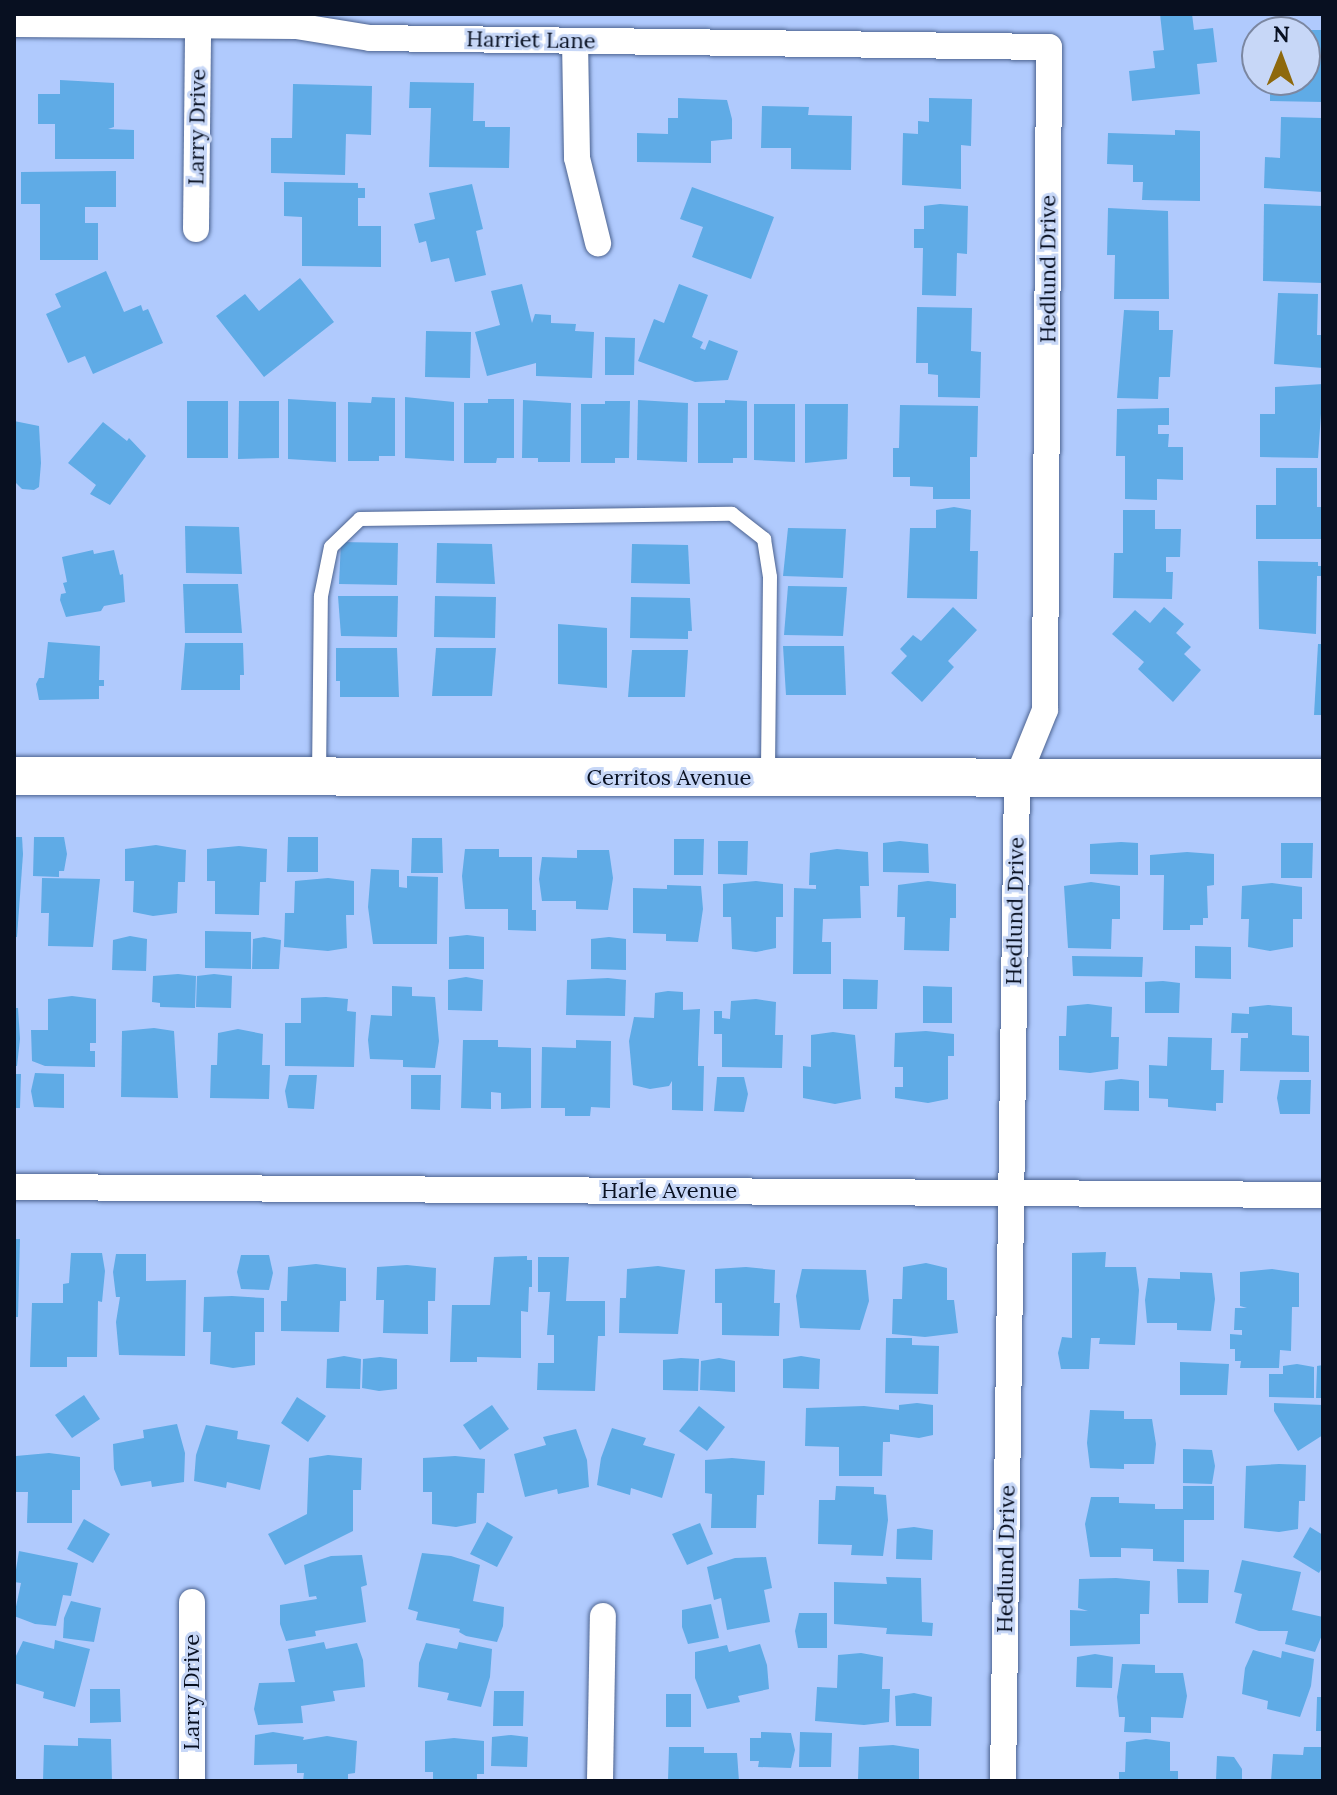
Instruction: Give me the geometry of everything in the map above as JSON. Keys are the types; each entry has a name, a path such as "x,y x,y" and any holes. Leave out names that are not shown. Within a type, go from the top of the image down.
{"street":[{"name":"Harriet Lane","path":"14,24 296,26 370,38 1049,47"},
{"name":"Larry Drive","path":"196,229 198,25"},
{"path":"575,41 577,158 598,243"},
{"name":"Hedlund Drive","path":"1003,1781 1017,779 1045,710 1049,47"},
{"name":"Cerritos Avenue","path":"14,776 1323,778"},
{"name":"Harle Avenue","path":"14,1187 1323,1195"},
{"name":"Larry Drive","path":"192,1602 192,1781"},
{"path":"600,1781 603,1616"}],"lane":[{"path":"319,777 321,596 331,547 360,519 732,514 764,539 770,577 768,779"}],"building":[{"path":"1160,14 1192,14 1194,30 1213,28 1217,62 1197,64 1200,94 1132,101 1129,71 1155,68 1153,51 1164,50"},
{"path":"1323,30 1323,102 1270,101 1270,96 1321,96"},
{"path":"60,80 114,83 114,127 108,129 134,130 134,159 55,159 55,124 38,124 38,94 60,94"},
{"path":"410,82 474,83 473,121 485,121 485,127 510,127 509,168 429,167 431,108 409,108"},
{"path":"293,84 372,86 371,135 346,134 345,175 271,173 271,138 292,138"},
{"path":"678,98 727,100 732,119 732,139 711,141 711,163 637,162 637,133 668,134 668,118 678,118"},
{"path":"929,98 972,99 971,146 961,145 961,189 902,185 903,133 918,134 918,121 929,122"},
{"path":"762,106 809,107 808,115 852,116 851,170 791,169 791,148 761,148"},
{"path":"1281,117 1321,118 1323,192 1264,188 1265,157 1280,158"},
{"path":"1175,130 1200,131 1200,201 1142,200 1143,182 1133,182 1133,165 1107,164 1108,133 1175,135"},
{"path":"116,171 116,207 85,207 85,223 98,223 98,260 40,260 40,204 21,204 21,172"},
{"path":"284,182 358,183 358,188 365,188 365,198 358,198 358,226 381,226 381,267 302,266 302,217 284,216"},
{"path":"472,184 483,229 476,231 486,275 455,282 449,258 431,262 426,241 419,243 414,224 435,219 429,193"},
{"path":"692,187 774,217 751,279 692,257 703,227 680,219"},
{"path":"1264,204 1323,206 1323,283 1263,281"},
{"path":"924,206 968,206 967,254 957,253 956,296 922,295 923,248 914,248 914,229 924,229"},
{"path":"1108,208 1168,211 1169,299 1114,299 1115,255 1107,255"},
{"path":"106,271 124,312 141,305 143,311 148,309 163,343 93,374 85,356 68,363 46,314 61,307 55,294"},
{"path":"300,278 334,322 264,377 216,316 245,294 259,311"},
{"path":"522,284 532,323 535,314 551,315 551,323 576,324 575,331 594,332 592,378 536,376 536,363 487,376 475,332 500,325 491,291"},
{"path":"679,284 708,295 692,337 703,342 700,348 705,350 709,340 738,351 728,380 695,382 638,361 654,319 664,323"},
{"path":"1278,293 1318,294 1317,335 1323,335 1323,368 1274,364"},
{"path":"917,307 972,308 971,351 981,352 980,398 938,397 938,375 928,374 928,363 916,363"},
{"path":"1124,310 1159,311 1159,330 1173,330 1170,377 1159,377 1158,399 1117,398"},
{"path":"426,331 471,332 470,378 425,377"},
{"path":"605,337 635,338 634,375 605,375"},
{"path":"1323,384 1318,458 1260,457 1260,414 1275,414 1275,387"},
{"path":"372,397 395,398 395,456 379,456 379,461 348,461 348,402 371,403"},
{"path":"405,397 454,402 454,461 405,458"},
{"path":"288,399 336,402 336,462 288,459"},
{"path":"488,399 514,399 514,458 497,458 496,463 464,463 464,403 488,403"},
{"path":"523,400 571,403 570,462 538,462 538,458 522,458"},
{"path":"638,400 688,403 687,462 637,460"},
{"path":"725,400 747,401 747,458 733,458 733,463 698,463 698,403 725,403"},
{"path":"187,401 228,401 228,458 187,458"},
{"path":"239,401 279,401 279,458 238,459"},
{"path":"605,401 630,401 629,458 615,458 615,463 581,463 581,404 605,404"},
{"path":"754,404 795,404 795,462 754,460"},
{"path":"805,404 848,404 847,459 805,463"},
{"path":"900,405 978,406 977,457 970,457 970,499 933,499 933,487 910,486 910,477 893,477 893,448 899,448"},
{"path":"1169,408 1169,425 1158,425 1158,434 1169,434 1168,447 1183,447 1183,480 1157,479 1157,500 1125,499 1125,456 1116,456 1117,409"},
{"path":"14,421 39,426 41,463 39,487 34,490 22,489 14,481"},
{"path":"103,422 127,441 129,438 146,456 110,505 90,494 96,485 68,463"},
{"path":"1276,468 1317,468 1317,507 1323,507 1323,539 1256,539 1256,505 1276,505"},
{"path":"954,507 971,510 970,551 978,551 977,599 907,598 910,528 936,528 936,510"},
{"path":"1123,510 1155,510 1155,529 1181,529 1180,557 1166,557 1166,572 1173,572 1172,599 1113,598 1114,553 1123,553"},
{"path":"185,526 239,527 242,574 186,573"},
{"path":"788,528 846,529 843,578 783,576"},
{"path":"341,542 398,543 397,585 339,584"},
{"path":"437,543 492,544 495,584 436,583"},
{"path":"632,544 688,545 690,584 631,583"},
{"path":"93,550 94,554 114,550 120,575 123,574 125,602 104,606 101,611 66,617 60,600 61,594 66,593 63,583 67,582 62,557"},
{"path":"1258,561 1318,562 1318,566 1323,566 1323,576 1317,576 1316,634 1259,629"},
{"path":"183,584 238,584 242,633 185,633"},
{"path":"788,586 847,587 843,636 784,635"},
{"path":"338,596 398,596 397,637 341,636"},
{"path":"435,596 496,597 495,638 434,637"},
{"path":"631,597 690,598 692,631 688,631 688,639 630,638"},
{"path":"953,607 977,630 948,661 954,667 922,702 891,673 907,656 900,649 913,635 921,641"},
{"path":"1164,607 1184,624 1176,633 1191,647 1184,654 1201,670 1173,702 1138,669 1144,662 1112,634 1135,610 1150,623"},
{"path":"558,624 607,628 607,688 558,684"},
{"path":"48,642 100,646 99,680 104,680 104,686 99,686 99,699 39,700 36,684 39,678 44,678"},
{"path":"185,643 243,643 244,675 240,675 240,690 181,690"},
{"path":"1318,644 1323,644 1323,715 1314,715"},
{"path":"783,646 844,646 846,695 786,695"},
{"path":"336,648 397,648 399,697 340,697 340,681 336,681"},
{"path":"436,648 496,648 492,696 432,696"},
{"path":"632,650 688,650 685,697 628,697"},
{"path":"14,837 22,837 23,854 17,937 14,937"},
{"path":"34,837 64,837 67,854 64,871 59,871 59,877 33,876"},
{"path":"288,837 318,837 318,872 287,872"},
{"path":"412,838 442,838 443,873 411,873"},
{"path":"674,839 704,839 703,875 674,875"},
{"path":"718,841 748,841 747,875 718,874"},
{"path":"883,843 928,844 929,873 883,872"},
{"path":"1138,843 1138,875 1090,874 1090,844"},
{"path":"1281,843 1313,843 1312,878 1281,878"},
{"path":"156,845 186,850 185,882 178,882 177,913 153,916 133,912 134,881 125,881 125,849"},
{"path":"239,846 267,849 266,882 260,882 259,915 215,914 215,881 207,881 207,849"},
{"path":"465,849 499,849 499,857 532,857 532,910 536,910 536,931 508,930 508,909 465,909 462,876"},
{"path":"837,849 868,852 869,886 860,886 861,918 823,919 822,942 831,942 831,974 793,974 794,888 816,889 816,885 809,885 810,853"},
{"path":"577,850 609,850 613,878 608,910 576,909 576,901 542,901 539,879 542,857 577,858"},
{"path":"1187,852 1214,854 1214,885 1207,886 1208,918 1203,918 1203,925 1190,925 1190,930 1163,930 1164,875 1150,875 1150,855"},
{"path":"371,869 399,870 399,887 407,888 407,876 438,877 437,944 373,944 368,907"},
{"path":"42,878 100,879 93,947 48,946 49,913 41,913"},
{"path":"328,878 354,881 354,915 346,915 347,948 328,951 284,947 285,913 294,913 295,881"},
{"path":"756,881 783,884 783,917 776,917 776,948 756,952 732,949 731,917 723,917 723,884"},
{"path":"928,881 956,884 956,918 950,918 949,951 904,950 905,917 897,917 898,885"},
{"path":"1091,882 1120,886 1120,919 1112,919 1111,949 1068,948 1064,886"},
{"path":"1272,883 1302,887 1302,919 1293,919 1293,947 1270,951 1248,947 1249,919 1241,919 1242,886"},
{"path":"667,885 701,886 703,909 698,942 666,941 666,934 633,933 633,888 667,889"},
{"path":"205,931 251,932 251,969 205,968"},
{"path":"130,936 147,939 146,971 112,970 113,940"},
{"path":"449,937 484,937 484,969 449,969"},
{"path":"253,939 281,940 279,969 252,969"},
{"path":"591,939 626,939 626,970 591,969"},
{"path":"1195,946 1231,947 1231,979 1195,978"},
{"path":"1072,956 1143,957 1142,977 1073,976"},
{"path":"153,976 196,976 195,1008 160,1007 160,1003 152,1002"},
{"path":"197,976 232,976 231,1008 196,1007"},
{"path":"466,977 483,980 482,1011 448,1010 448,980"},
{"path":"843,979 878,980 877,1009 843,1009"},
{"path":"567,980 626,980 625,1016 566,1015"},
{"path":"1145,982 1180,983 1179,1013 1145,1013"},
{"path":"392,986 412,987 412,996 435,997 439,1041 435,1068 403,1067 403,1060 370,1059 368,1040 371,1015 392,1016"},
{"path":"923,986 952,987 952,1023 923,1023"},
{"path":"683,992 683,1010 700,1009 698,1066 704,1066 703,1111 672,1110 672,1081 669,1086 650,1089 633,1085 629,1041 634,1017 654,1018 655,993"},
{"path":"72,996 96,999 96,1043 90,1043 90,1051 95,1051 95,1067 45,1066 32,1061 31,1030 48,1030 48,999"},
{"path":"301,998 348,999 347,1011 356,1012 354,1067 285,1066 285,1023 301,1023"},
{"path":"756,999 776,1002 775,1035 783,1035 782,1068 722,1067 722,1034 714,1034 714,1011 722,1011 722,1018 730,1019 731,1001"},
{"path":"1088,1004 1112,1007 1111,1037 1119,1037 1118,1069 1090,1073 1059,1070 1059,1036 1066,1036 1067,1006"},
{"path":"1249,1007 1292,1007 1292,1035 1309,1036 1309,1072 1240,1071 1241,1038 1248,1038 1248,1033 1231,1033 1232,1013 1249,1014"},
{"path":"14,1008 18,1008 20,1039 17,1066 14,1066"},
{"path":"154,1028 174,1031 178,1098 121,1097 122,1031"},
{"path":"238,1029 263,1034 262,1065 270,1065 269,1099 210,1098 211,1065 217,1065 218,1033"},
{"path":"926,1031 954,1034 954,1056 948,1056 948,1099 928,1103 895,1098 895,1087 903,1087 903,1067 894,1067 895,1033"},
{"path":"833,1032 855,1035 861,1099 835,1104 803,1098 803,1066 811,1067 811,1035"},
{"path":"1168,1037 1212,1038 1211,1070 1224,1070 1223,1103 1216,1103 1216,1111 1168,1107 1168,1099 1149,1098 1149,1065 1167,1066"},
{"path":"463,1040 498,1040 498,1047 531,1048 531,1108 501,1109 501,1093 491,1092 491,1109 461,1108"},
{"path":"576,1040 611,1041 610,1108 591,1107 590,1116 565,1116 565,1108 541,1108 542,1047 576,1048"},
{"path":"35,1073 64,1074 64,1108 34,1107 31,1091"},
{"path":"14,1074 21,1074 20,1108 14,1108"},
{"path":"289,1075 317,1075 314,1109 288,1108 285,1091"},
{"path":"411,1075 441,1075 440,1110 411,1109"},
{"path":"717,1077 744,1077 748,1094 744,1112 714,1111"},
{"path":"1280,1080 1311,1080 1310,1114 1280,1114 1277,1098"},
{"path":"1105,1081 1139,1081 1139,1111 1104,1110"},
{"path":"14,1239 20,1239 18,1317 14,1317"},
{"path":"1106,1252 1105,1267 1136,1267 1139,1290 1135,1345 1099,1344 1100,1338 1091,1338 1089,1369 1061,1369 1058,1353 1062,1337 1072,1338 1072,1253"},
{"path":"71,1253 102,1253 105,1271 102,1302 98,1301 97,1357 67,1357 67,1367 30,1367 32,1303 63,1303 63,1284 69,1283"},
{"path":"116,1254 146,1254 146,1281 186,1280 185,1356 119,1355 116,1322 120,1297 116,1297 113,1272"},
{"path":"241,1255 269,1255 273,1273 269,1290 241,1289 237,1272"},
{"path":"527,1256 527,1260 532,1260 532,1287 529,1287 528,1312 521,1311 521,1358 477,1357 477,1362 450,1362 452,1305 490,1305 494,1257"},
{"path":"538,1257 569,1257 566,1301 605,1301 605,1336 598,1336 595,1391 537,1390 538,1363 554,1363 554,1335 547,1335 550,1292 538,1292"},
{"path":"926,1263 947,1268 947,1300 954,1300 958,1333 925,1337 892,1334 893,1299 902,1299 903,1267"},
{"path":"316,1264 346,1268 346,1301 340,1301 339,1332 281,1331 281,1301 287,1301 288,1267"},
{"path":"407,1265 436,1268 435,1301 428,1301 428,1334 383,1333 384,1300 376,1300 377,1267"},
{"path":"658,1266 685,1270 678,1334 619,1333 620,1298 626,1298 627,1269"},
{"path":"746,1267 775,1270 774,1303 780,1303 779,1336 722,1335 722,1303 715,1303 715,1269"},
{"path":"802,1269 866,1270 869,1301 860,1330 800,1328 796,1296"},
{"path":"1272,1269 1299,1273 1299,1307 1292,1307 1291,1351 1280,1350 1279,1368 1240,1368 1241,1361 1235,1361 1235,1349 1230,1349 1230,1334 1242,1335 1242,1330 1234,1330 1235,1308 1247,1308 1240,1306 1240,1272"},
{"path":"1180,1272 1212,1273 1215,1299 1211,1331 1177,1330 1177,1323 1147,1323 1145,1300 1148,1278 1180,1279"},
{"path":"204,1297 264,1298 264,1332 255,1332 255,1365 233,1368 210,1364 211,1332 203,1332"},
{"path":"886,1338 912,1338 912,1345 939,1346 938,1394 885,1393"},
{"path":"344,1356 361,1359 360,1389 326,1388 327,1359"},
{"path":"801,1356 820,1359 819,1389 783,1388 783,1359"},
{"path":"719,1358 735,1361 735,1392 700,1390 701,1361"},
{"path":"363,1359 397,1359 397,1389 379,1391 362,1388"},
{"path":"699,1359 698,1391 663,1390 663,1360"},
{"path":"1180,1362 1229,1364 1227,1395 1180,1395"},
{"path":"1297,1364 1314,1367 1314,1398 1269,1397 1269,1374 1283,1374 1283,1366"},
{"path":"1323,1365 1323,1398 1316,1398 1317,1366"},
{"path":"84,1395 100,1419 72,1438 55,1415"},
{"path":"297,1397 326,1416 308,1442 281,1423"},
{"path":"1274,1403 1323,1405 1323,1435 1298,1451 1274,1411"},
{"path":"492,1405 509,1429 480,1450 463,1425"},
{"path":"899,1405 933,1405 933,1435 919,1438 890,1434 890,1442 883,1442 882,1476 839,1476 839,1447 805,1446 806,1408 864,1406 899,1410"},
{"path":"699,1406 725,1427 707,1451 679,1431"},
{"path":"1090,1410 1124,1411 1124,1419 1152,1419 1156,1444 1154,1464 1124,1464 1124,1469 1090,1468 1087,1443"},
{"path":"177,1424 185,1453 184,1482 152,1487 151,1481 121,1486 114,1469 113,1444 144,1438 143,1430"},
{"path":"206,1425 238,1431 237,1439 270,1445 260,1490 227,1482 226,1488 194,1481 196,1455"},
{"path":"612,1428 646,1438 643,1445 675,1454 662,1498 631,1488 630,1495 597,1485 601,1458"},
{"path":"576,1429 587,1460 589,1487 558,1494 557,1489 525,1497 514,1454 546,1445 543,1437"},
{"path":"1183,1449 1212,1450 1215,1466 1212,1484 1183,1483"},
{"path":"49,1453 80,1457 80,1490 72,1490 72,1523 27,1523 28,1492 15,1492 16,1456"},
{"path":"328,1455 362,1458 361,1490 353,1490 353,1531 285,1565 268,1534 307,1514 309,1458"},
{"path":"455,1456 485,1459 484,1493 477,1493 476,1523 456,1527 432,1524 432,1492 423,1492 423,1458"},
{"path":"732,1458 765,1461 764,1495 757,1495 756,1528 711,1528 712,1494 705,1493 705,1460"},
{"path":"1306,1465 1305,1501 1299,1501 1298,1529 1279,1532 1244,1528 1246,1466"},
{"path":"836,1486 874,1487 874,1494 886,1495 888,1520 883,1556 851,1555 852,1545 818,1544 819,1500 835,1500"},
{"path":"1183,1486 1214,1486 1214,1520 1184,1520 1184,1562 1153,1561 1153,1549 1121,1548 1121,1557 1090,1557 1085,1524 1091,1497 1119,1497 1119,1503 1155,1504 1155,1509 1183,1509"},
{"path":"84,1519 110,1534 93,1563 67,1549"},
{"path":"487,1522 513,1537 497,1567 470,1554"},
{"path":"700,1523 713,1554 687,1565 672,1534"},
{"path":"914,1527 933,1530 932,1560 896,1559 897,1529"},
{"path":"1310,1527 1323,1535 1323,1566 1319,1573 1293,1557"},
{"path":"19,1551 78,1563 71,1596 63,1595 56,1626 35,1624 14,1616 21,1583 14,1582"},
{"path":"422,1553 451,1556 480,1565 473,1601 504,1607 503,1626 497,1642 466,1636 459,1632 460,1629 416,1620 418,1612 408,1609"},
{"path":"362,1555 367,1585 361,1587 366,1622 315,1631 316,1636 286,1641 280,1624 280,1605 317,1599 316,1596 309,1597 304,1565 331,1556"},
{"path":"766,1557 772,1588 764,1590 770,1622 727,1630 721,1598 714,1600 707,1567 735,1558"},
{"path":"1242,1560 1301,1572 1292,1610 1323,1617 1322,1635 1315,1652 1285,1644 1288,1631 1259,1631 1235,1623 1242,1594 1234,1592"},
{"path":"1177,1569 1209,1570 1208,1603 1178,1603"},
{"path":"886,1577 921,1578 922,1622 933,1623 932,1636 886,1634 887,1628 834,1624 834,1582 887,1584"},
{"path":"1079,1579 1150,1581 1149,1614 1140,1614 1140,1644 1070,1646 1070,1610 1088,1611 1078,1608"},
{"path":"71,1601 101,1608 94,1642 63,1638 64,1618"},
{"path":"711,1604 719,1638 688,1644 682,1627 682,1610"},
{"path":"799,1613 827,1613 827,1648 798,1648 795,1631"},
{"path":"55,1640 90,1649 75,1707 43,1698 44,1692 14,1683 15,1658 23,1641 54,1649"},
{"path":"324,1642 326,1649 357,1643 363,1660 365,1687 333,1691 335,1701 301,1706 303,1723 258,1725 254,1709 259,1683 295,1682 288,1649"},
{"path":"459,1642 492,1649 490,1677 481,1707 447,1700 449,1693 418,1687 419,1663 426,1643 457,1649"},
{"path":"760,1644 767,1665 769,1689 738,1696 740,1702 707,1709 695,1678 695,1652 727,1645 729,1652"},
{"path":"1253,1650 1281,1658 1282,1651 1314,1659 1311,1686 1300,1717 1267,1709 1268,1701 1242,1694 1245,1668"},
{"path":"861,1653 883,1657 882,1689 890,1689 889,1722 864,1725 815,1721 817,1687 837,1688 838,1655"},
{"path":"1095,1654 1113,1657 1112,1688 1076,1687 1077,1657"},
{"path":"1122,1664 1155,1665 1155,1673 1183,1673 1187,1696 1183,1718 1151,1717 1151,1733 1124,1732 1125,1717 1119,1717 1117,1697"},
{"path":"90,1689 120,1689 121,1722 90,1723"},
{"path":"494,1691 524,1691 523,1726 493,1726"},
{"path":"914,1693 932,1697 931,1726 896,1726 895,1696"},
{"path":"666,1694 691,1694 691,1727 666,1727"},
{"path":"1317,1697 1323,1697 1323,1731 1316,1731"},
{"path":"273,1732 304,1737 303,1740 327,1736 357,1741 355,1773 348,1774 348,1781 303,1781 304,1773 297,1773 297,1764 254,1765 255,1735"},
{"path":"761,1732 791,1733 795,1750 791,1768 758,1767 759,1761 750,1761 750,1738 761,1738"},
{"path":"800,1732 832,1733 831,1767 799,1767"},
{"path":"492,1737 528,1737 527,1767 491,1766"},
{"path":"78,1738 111,1739 112,1781 43,1781 44,1745 78,1746"},
{"path":"454,1738 484,1741 484,1774 477,1774 477,1781 433,1781 433,1772 425,1772 425,1741"},
{"path":"1146,1739 1170,1742 1170,1771 1178,1771 1178,1781 1119,1781 1119,1772 1125,1772 1126,1742"},
{"path":"893,1745 919,1749 919,1781 858,1781 859,1747"},
{"path":"669,1747 704,1747 704,1753 737,1753 739,1781 668,1781"},
{"path":"1304,1747 1323,1747 1323,1781 1271,1781 1273,1754 1303,1755"},
{"path":"1217,1756 1234,1757 1242,1769 1242,1781 1216,1781"}]}
